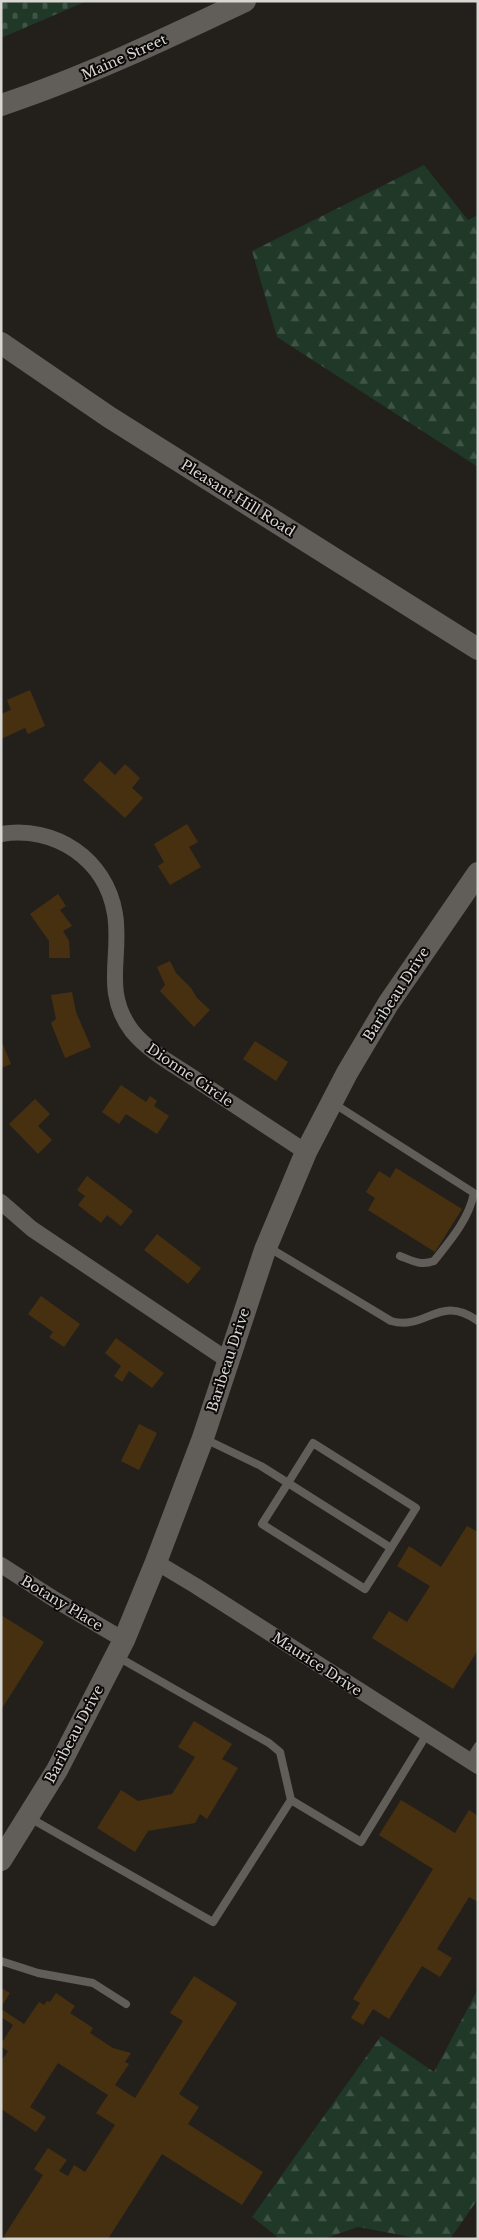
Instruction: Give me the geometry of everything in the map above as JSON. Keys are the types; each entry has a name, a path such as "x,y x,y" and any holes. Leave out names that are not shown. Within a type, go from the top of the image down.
{"street":[{"name":"Maine Street","path":"1,105 52,88 130,55 245,1"},
{"name":"Pleasant Hill Road","path":"1,343 109,417 478,650"},
{"name":"Dionne Circle","path":"1,834 26,832 49,836 70,845 92,863 112,900 115,916 114,985 124,1017 132,1030 142,1042 180,1069 306,1152"},
{"name":"Baribeau Drive","path":"1,1860 56,1770 94,1700 119,1648 156,1562 203,1438 266,1246 306,1152 388,1004 478,873"},
{"path":"1,1202 32,1229 229,1361"},
{"name":"Maurice Drive","path":"156,1562 473,1763"},
{"name":"Botany Place","path":"1,1565 54,1599 119,1648"}],"lane":[{"path":"332,1102 474,1193 471,1207 465,1218 434,1261 426,1264 417,1263 400,1256"},
{"path":"266,1246 391,1321 401,1324 444,1311 458,1310 478,1322"},
{"path":"203,1438 261,1466 391,1548"},
{"path":"313,1443 416,1508 365,1589 262,1524 288,1483 313,1443"},
{"path":"28,1817 212,1922 291,1800 280,1752 269,1743 119,1648"},
{"path":"291,1800 361,1842 427,1734"},
{"path":"473,1763 478,1746"},
{"path":"1,1961 38,1973 93,1983 126,2004"}],"green space":[{"path":"1,1 87,1 1,38"},
{"path":"424,165 468,220 478,215 478,467 277,337 252,251"},
{"path":"478,1989 478,2199 450,2239 422,2239 358,2227 323,2239 280,2239 252,2217 381,2036 434,2072"}],"building":[{"path":"30,690 45,726 28,734 25,728 1,739 1,714 11,710 7,700"},
{"path":"100,761 115,775 125,764 140,778 132,788 143,798 125,818 83,780"},
{"path":"187,824 198,842 189,847 201,867 170,885 158,866 164,862 154,844"},
{"path":"58,894 66,906 60,910 72,926 63,931 69,941 70,958 49,958 49,941 30,914"},
{"path":"170,961 176,973 210,1010 194,1027 160,991 165,985 157,967"},
{"path":"72,992 76,1012 91,1047 65,1058 51,1023 56,1019 51,995"},
{"path":"1,1040 11,1064 1,1068"},
{"path":"255,1041 288,1062 276,1081 243,1059"},
{"path":"121,1085 146,1102 150,1096 157,1101 154,1106 169,1116 157,1134 126,1114 119,1124 102,1112"},
{"path":"35,1099 50,1114 38,1126 52,1140 38,1154 9,1124"},
{"path":"396,1168 462,1209 435,1252 368,1210 375,1198 366,1192 379,1171 390,1178"},
{"path":"87,1176 133,1211 121,1226 107,1215 101,1223 78,1205 85,1196 77,1190"},
{"path":"157,1234 201,1268 188,1284 144,1250"},
{"path":"41,1296 80,1324 64,1347 49,1337 53,1332 28,1314"},
{"path":"116,1338 164,1373 152,1388 129,1371 122,1382 114,1376 121,1366 105,1353"},
{"path":"139,1424 157,1433 139,1470 121,1461"},
{"path":"467,1526 478,1532 478,1650 453,1689 372,1638 389,1611 407,1622 430,1586 397,1566 409,1546 441,1567"},
{"path":"1,1615 44,1642 1,1710"},
{"path":"194,1721 232,1744 222,1759 238,1768 207,1819 200,1814 195,1823 148,1831 135,1852 97,1828 121,1790 138,1801 172,1794 195,1757 178,1747"},
{"path":"401,1800 455,1833 469,1810 478,1816 478,1902 469,1897 437,1949 452,1958 440,1977 422,1966 389,2019 373,2009 363,2025 351,2018 360,2003 353,1999 433,1869 379,1835"},
{"path":"194,1976 237,2003 179,2094 199,2107 188,2124 263,2172 242,2205 162,2154 108,2239 8,2239 4,2236 43,2175 34,2169 48,2148 67,2160 59,2171 68,2176 74,2165 85,2172 115,2125 96,2113 108,2095 58,2063 30,2107 46,2117 36,2132 1,2109 1,2061 8,2051 1,2047 1,2040 3,2041 13,2025 1,2017 1,2009 24,2024 39,2002 44,2005 47,2001 50,2002 56,1993 75,2006 70,2013 93,2028 90,2033 113,2048 131,2053 125,2062 129,2064 115,2085 135,2098 183,2021 170,2013"},
{"path":"1,1988 10,1993 1,2007"}]}
